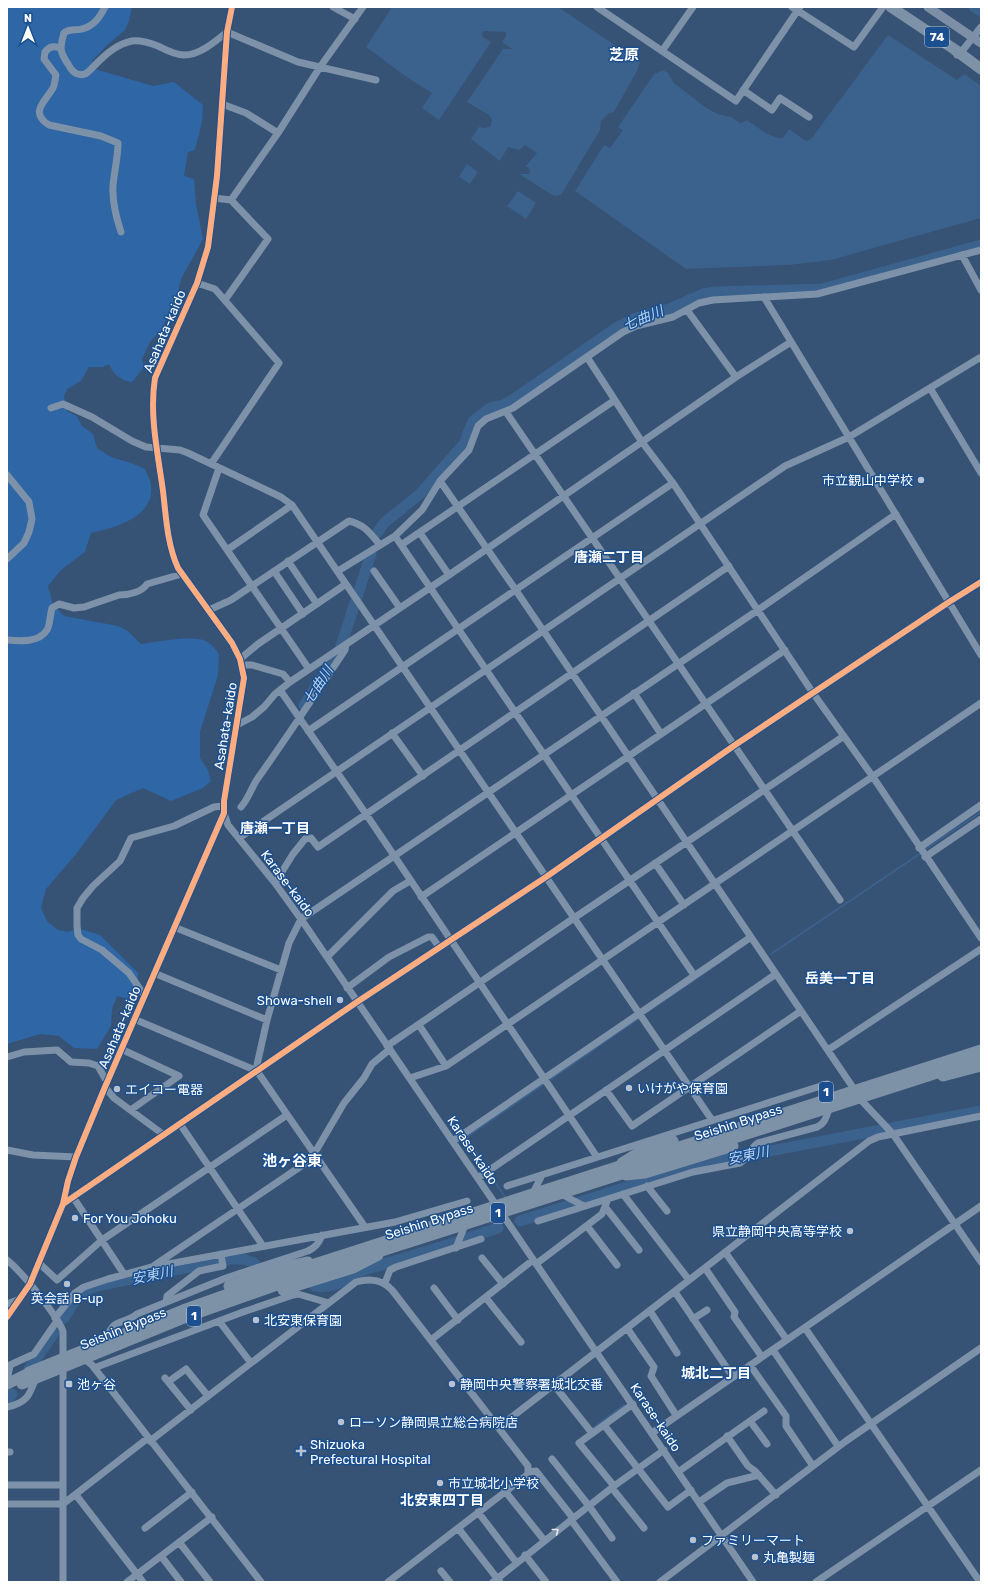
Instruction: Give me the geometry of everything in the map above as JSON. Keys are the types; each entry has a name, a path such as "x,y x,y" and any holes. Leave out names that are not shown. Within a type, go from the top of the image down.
{"highway":[{"name":"74","path":"891,7 981,69"},
{"name":"74","path":"897,7 981,64"},
{"name":"1","path":"7,1391 63,1357 203,1302 325,1259 418,1229 561,1194 619,1170 804,1105 905,1072 981,1044"},
{"name":"1","path":"619,1170 638,1153 673,1141 816,1095 950,1056 981,1050"},
{"name":"Seishin Bypass","path":"7,1380 34,1374 183,1310 299,1269 981,1050"},
{"name":"Seishin Bypass","path":"7,1391 189,1316 291,1280 981,1059"},
{"name":"1","path":"34,1374 63,1369 234,1301 465,1225 534,1190 619,1170 981,1066"},
{"name":"1","path":"619,1170 645,1173 866,1103 941,1072"},
{"name":"1","path":"22,1384 54,1376 283,1290 352,1268 385,1251"},
{"name":"1","path":"34,1374 59,1355 117,1328 228,1286 289,1266 325,1259"}],"main road":[{"name":"74","path":"928,7 979,41"}],"street":[{"path":"105,7 96,22 82,29 73,29 64,33 60,48 61,54 72,72 85,74 117,46 132,41 150,43 175,53 185,55 203,49 227,32 290,60 376,80"},
{"name":"Asahata-kaido","path":"7,1317 30,1284 63,1204 68,1181 76,1158 223,810 244,678 242,662 232,644 209,610 182,574 174,559 169,538 157,449 153,395 155,378 197,283 208,247 214,198 227,32 232,7"},
{"path":"333,7 355,19"},
{"path":"231,200 278,133 320,67 363,7"},
{"path":"597,7 736,101 796,8 854,47 884,7 958,55 979,41 980,28"},
{"path":"662,51 693,7"},
{"path":"60,48 54,46 50,47 45,52 44,59 56,75 54,86 40,107 39,113 43,121 49,125 101,136 118,143 113,186 114,204 121,232"},
{"path":"743,90 772,110 780,98 809,117"},
{"path":"222,104 246,113 278,133"},
{"path":"214,198 231,200 268,239 226,300"},
{"path":"338,571 395,536 422,510 440,482 469,450 478,426 486,419 506,412 623,332 636,326 673,317 699,304 713,300 817,294 981,250"},
{"path":"962,255 981,290"},
{"path":"197,283 215,289 279,363 211,464"},
{"path":"764,297 981,655"},
{"path":"687,310 736,377"},
{"path":"237,725 252,717 264,707 275,694 290,682 430,588 736,377 791,342"},
{"path":"587,357 642,442 673,483 813,693 844,736 981,938"},
{"path":"239,838 785,466 849,438 981,357"},
{"path":"930,388 981,473"},
{"path":"401,545 615,400"},
{"path":"51,408 62,404 92,417 146,447 180,450 286,500 292,505 712,1120"},
{"path":"506,412 840,900"},
{"path":"219,468 203,515 309,669"},
{"path":"7,475 30,502 32,519 30,532 24,543 7,559"},
{"path":"440,482 458,506 687,841 861,1100 893,1134 981,1262"},
{"path":"308,731 673,483"},
{"path":"227,550 292,505"},
{"path":"257,1071 257,1065 288,943 301,919 488,791 758,610 896,514"},
{"path":"209,610 231,600 252,587 317,541 349,521 359,523 366,528 380,545"},
{"path":"420,533 449,575"},
{"path":"395,536 694,975"},
{"path":"288,561 317,604"},
{"path":"275,883 293,854 305,839 311,838 318,847 729,566"},
{"path":"274,571 304,614"},
{"path":"374,571 400,608"},
{"path":"7,640 31,640 40,637 46,631 52,608 59,604 74,608 84,607 119,595 125,595 144,589 147,584 182,574"},
{"path":"63,1204 357,1002 546,877 734,745 981,582"},
{"path":"290,682 283,674 242,662 258,644 346,584"},
{"path":"241,807 248,799 257,780 345,650 346,644"},
{"path":"421,897 572,796 628,756 785,650"},
{"path":"280,690 366,814 597,1157"},
{"path":"634,694 661,734"},
{"path":"410,1078 446,1066 981,703"},
{"path":"392,733 423,776"},
{"path":"152,1267 238,1209 315,1154 344,1103 364,1078 372,1064 389,1047 419,1024 574,918 844,736"},
{"path":"919,848 981,805"},
{"path":"144,995 130,973 102,950 81,939 78,935 77,908 93,886 120,861 131,838 174,826 214,807 223,810"},
{"name":"Karase-kaido","path":"223,810 228,825 275,883 301,919 753,1582"},
{"path":"925,857 981,818"},
{"path":"655,863 684,905"},
{"path":"326,957 393,891 410,881"},
{"path":"174,926 281,970"},
{"path":"347,988 389,957 428,937 432,937 439,947"},
{"path":"453,1141 751,937"},
{"path":"828,1050 981,949"},
{"path":"154,974 268,1020"},
{"path":"478,1178 776,974"},
{"path":"606,1090 632,1126 801,1011"},
{"path":"134,1018 257,1071 365,1227"},
{"path":"419,1024 446,1066"},
{"path":"121,1049 179,1076 132,1110"},
{"path":"7,1057 24,1052 56,1050 71,1062 89,1063 98,1066 106,1085 114,1098 164,1134"},
{"path":"507,1186 827,1084"},
{"path":"795,1094 804,1105"},
{"path":"538,1221 693,1172 740,1163 758,1143 822,1124 825,1121 829,1109"},
{"path":"38,1263 56,1280 102,1240 287,1115"},
{"path":"499,1428 869,1141 878,1137 981,1116"},
{"path":"180,1124 263,1246"},
{"path":"7,1150 33,1155 76,1158"},
{"path":"534,1190 542,1175"},
{"path":"528,1180 533,1182 534,1190"},
{"path":"647,1186 667,1211"},
{"path":"561,1194 584,1206"},
{"path":"623,1194 689,1280"},
{"path":"73,1197 124,1274"},
{"path":"431,1340 503,1284 587,1226 602,1214 606,1208 608,1199"},
{"path":"7,1380 10,1365 34,1354 75,1293 84,1287 152,1267 395,1222 467,1201"},
{"path":"652,1433 981,1206"},
{"path":"606,1208 640,1250"},
{"path":"414,1217 416,1219 418,1229"},
{"path":"456,1246 465,1225"},
{"path":"587,1226 617,1265"},
{"path":"107,1339 110,1330 114,1325 226,1278 308,1251 319,1243 322,1235"},
{"path":"385,1283 390,1270 396,1267 481,1239"},
{"path":"726,1252 787,1340"},
{"path":"166,1302 167,1296 199,1271 223,1266 221,1254"},
{"path":"482,1258 503,1284"},
{"path":"7,1260 16,1267 30,1284 63,1332 63,1582"},
{"path":"705,1268 735,1312 734,1317 762,1357"},
{"path":"7,1504 63,1504 149,1439 191,1410 356,1282 369,1279 385,1283 392,1290 528,1466 528,1472"},
{"path":"434,1288 458,1320"},
{"path":"674,1292 732,1377"},
{"path":"94,1368 219,1321 294,1295 298,1294 329,1303"},
{"path":"486,1298 521,1342"},
{"path":"7,1304 20,1299"},
{"path":"693,1319 707,1310"},
{"path":"650,1311 677,1353"},
{"path":"219,1321 251,1363"},
{"path":"627,1328 654,1367 651,1376 676,1415"},
{"path":"805,1328 980,1582"},
{"path":"660,1582 776,1495 838,1446 981,1348"},
{"path":"772,1350 838,1446"},
{"path":"75,1352 94,1368 212,1517 261,1582"},
{"path":"750,1365 786,1416 786,1426 813,1466"},
{"path":"191,1410 167,1380 186,1369 208,1396"},
{"path":"8,1407 28,1398 34,1374"},
{"path":"554,1385 592,1433"},
{"path":"633,1404 579,1443 644,1528"},
{"path":"678,1472 764,1411"},
{"path":"750,1421 767,1444"},
{"path":"604,1425 668,1507 690,1490"},
{"path":"727,1436 748,1466 759,1475 776,1495"},
{"path":"458,1528 497,1581 516,1562 544,1540 664,1450"},
{"path":"552,1459 612,1538"},
{"path":"816,1582 981,1470"},
{"path":"388,1582 528,1472 536,1471 617,1582"},
{"path":"698,1502 727,1483 759,1475"},
{"path":"7,1484 63,1485"},
{"path":"505,1491 544,1540"},
{"path":"144,1528 192,1492"},
{"path":"76,1495 143,1582"},
{"path":"478,1512 516,1562"},
{"path":"127,1582 212,1517"},
{"path":"179,1542 210,1582"},
{"path":"525,1555 546,1582"},
{"path":"161,1556 182,1582"},
{"path":"441,1571 450,1582"}],"shaded area":[{"path":"7,7 132,7 129,21 125,30 107,45 92,61 95,69 153,86 174,82 203,105 202,122 195,150 188,152 184,176 194,179 196,204 203,239 181,279 177,296 161,330 150,342 142,359 144,367 132,382 124,380 118,376 109,364 103,367 89,367 81,381 67,389 64,397 67,411 77,416 82,426 93,434 97,448 111,457 145,469 150,479 151,497 147,506 131,519 111,528 91,533 85,552 61,570 48,586 53,604 64,616 118,626 129,632 141,644 184,638 200,639 210,643 219,654 218,675 200,732 200,758 208,770 211,781 203,788 171,801 143,788 116,800 77,853 46,889 41,908 47,921 58,930 68,932 77,929 100,935 138,973 138,984 131,1000 117,996 112,1009 111,1026 97,1049 74,1048 59,1036 40,1034 7,1044"},
{"path":"392,7 558,7 640,62 638,69 614,112 609,113 601,121 600,130 563,192 560,195 554,196 519,174 529,174 530,169 526,166 537,153 525,145 519,150 508,147 500,161 471,139 479,127 490,127 492,120 489,115 467,102 503,49 512,49 502,42 506,36 506,32 484,31 482,33 483,37 491,42 439,120 422,108 432,93 408,78 366,47"},
{"path":"888,35 957,80 964,74 981,86 981,218 831,260 789,265 686,269 575,191 604,145 610,148 623,130 618,127 654,74 663,70 668,73 674,83 705,107 717,114 731,117 740,123 747,120 764,132 778,138 783,138 789,129 806,141 811,139"},
{"path":"467,164 478,172 470,184 459,177"},
{"path":"518,191 536,203 526,219 507,206"}],"waterway":[{"path":"974,7 981,11"},
{"name":"七曲川","path":"378,532 384,523 421,493 464,444 473,421 490,408 504,405 514,399 616,328 636,318 669,309 703,294 715,292 822,289 981,245"},
{"name":"七曲川","path":"304,705 339,652 371,554"},
{"path":"924,850 981,812"},
{"path":"771,954 921,853"},
{"path":"646,1013 728,957"},
{"path":"551,1079 638,1019"},
{"path":"485,1167 468,1140 468,1136 544,1084"},
{"name":"安東川","path":"520,1221 696,1165 981,1111"},
{"path":"491,1176 505,1197"},
{"name":"安東川","path":"315,1286 323,1287 335,1285 361,1271 498,1228"},
{"name":"安東川","path":"64,1318 79,1296 92,1287 229,1259 244,1259 254,1263"},
{"name":"安東川","path":"29,1369 54,1333"},
{"name":"安東川","path":"7,1401 12,1394"},
{"path":"592,1429 624,1405"}],"cycle path":[{"path":"7,1317 30,1284 63,1204 68,1181 76,1157 224,813 224,801 244,678 240,659 232,643 178,568 174,559 168,530 155,434 153,392 155,378 197,283 208,247 217,176 227,32 232,7"},
{"path":"63,1204 357,1002 546,877 735,745 981,582"}],"place":[{"name":"市立観山中学校","path":"921,480"},
{"name":"Showa-shell","path":"340,1000"},
{"name":"いけがや保育園","path":"629,1088"},
{"name":"エイコー電器","path":"117,1089"},
{"name":"For You Johoku","path":"75,1218"},
{"name":"県立静岡中央高等学校","path":"850,1231"},
{"name":"英会話 B-up","path":"67,1284"},
{"name":"北安東保育園","path":"256,1320"},
{"name":"池ヶ谷","path":"69,1384"},
{"name":"静岡中央警察署城北交番","path":"452,1384"},
{"name":"ローソン静岡県立総合病院店","path":"341,1422"},
{"name":"Shizuoka Prefectural Hospital","path":"301,1451"},
{"name":"市立城北小学校","path":"440,1483"},
{"name":"ファミリーマート","path":"693,1540"},
{"name":"丸亀製麺","path":"755,1557"}],"district":[{"name":"芝原","path":"624,55"},
{"name":"唐瀬二丁目","path":"609,557"},
{"name":"唐瀬一丁目","path":"275,828"},
{"name":"岳美一丁目","path":"840,978"},
{"name":"池ヶ谷東","path":"292,1161"},
{"name":"城北二丁目","path":"716,1373"},
{"name":"北安東四丁目","path":"442,1500"}]}
